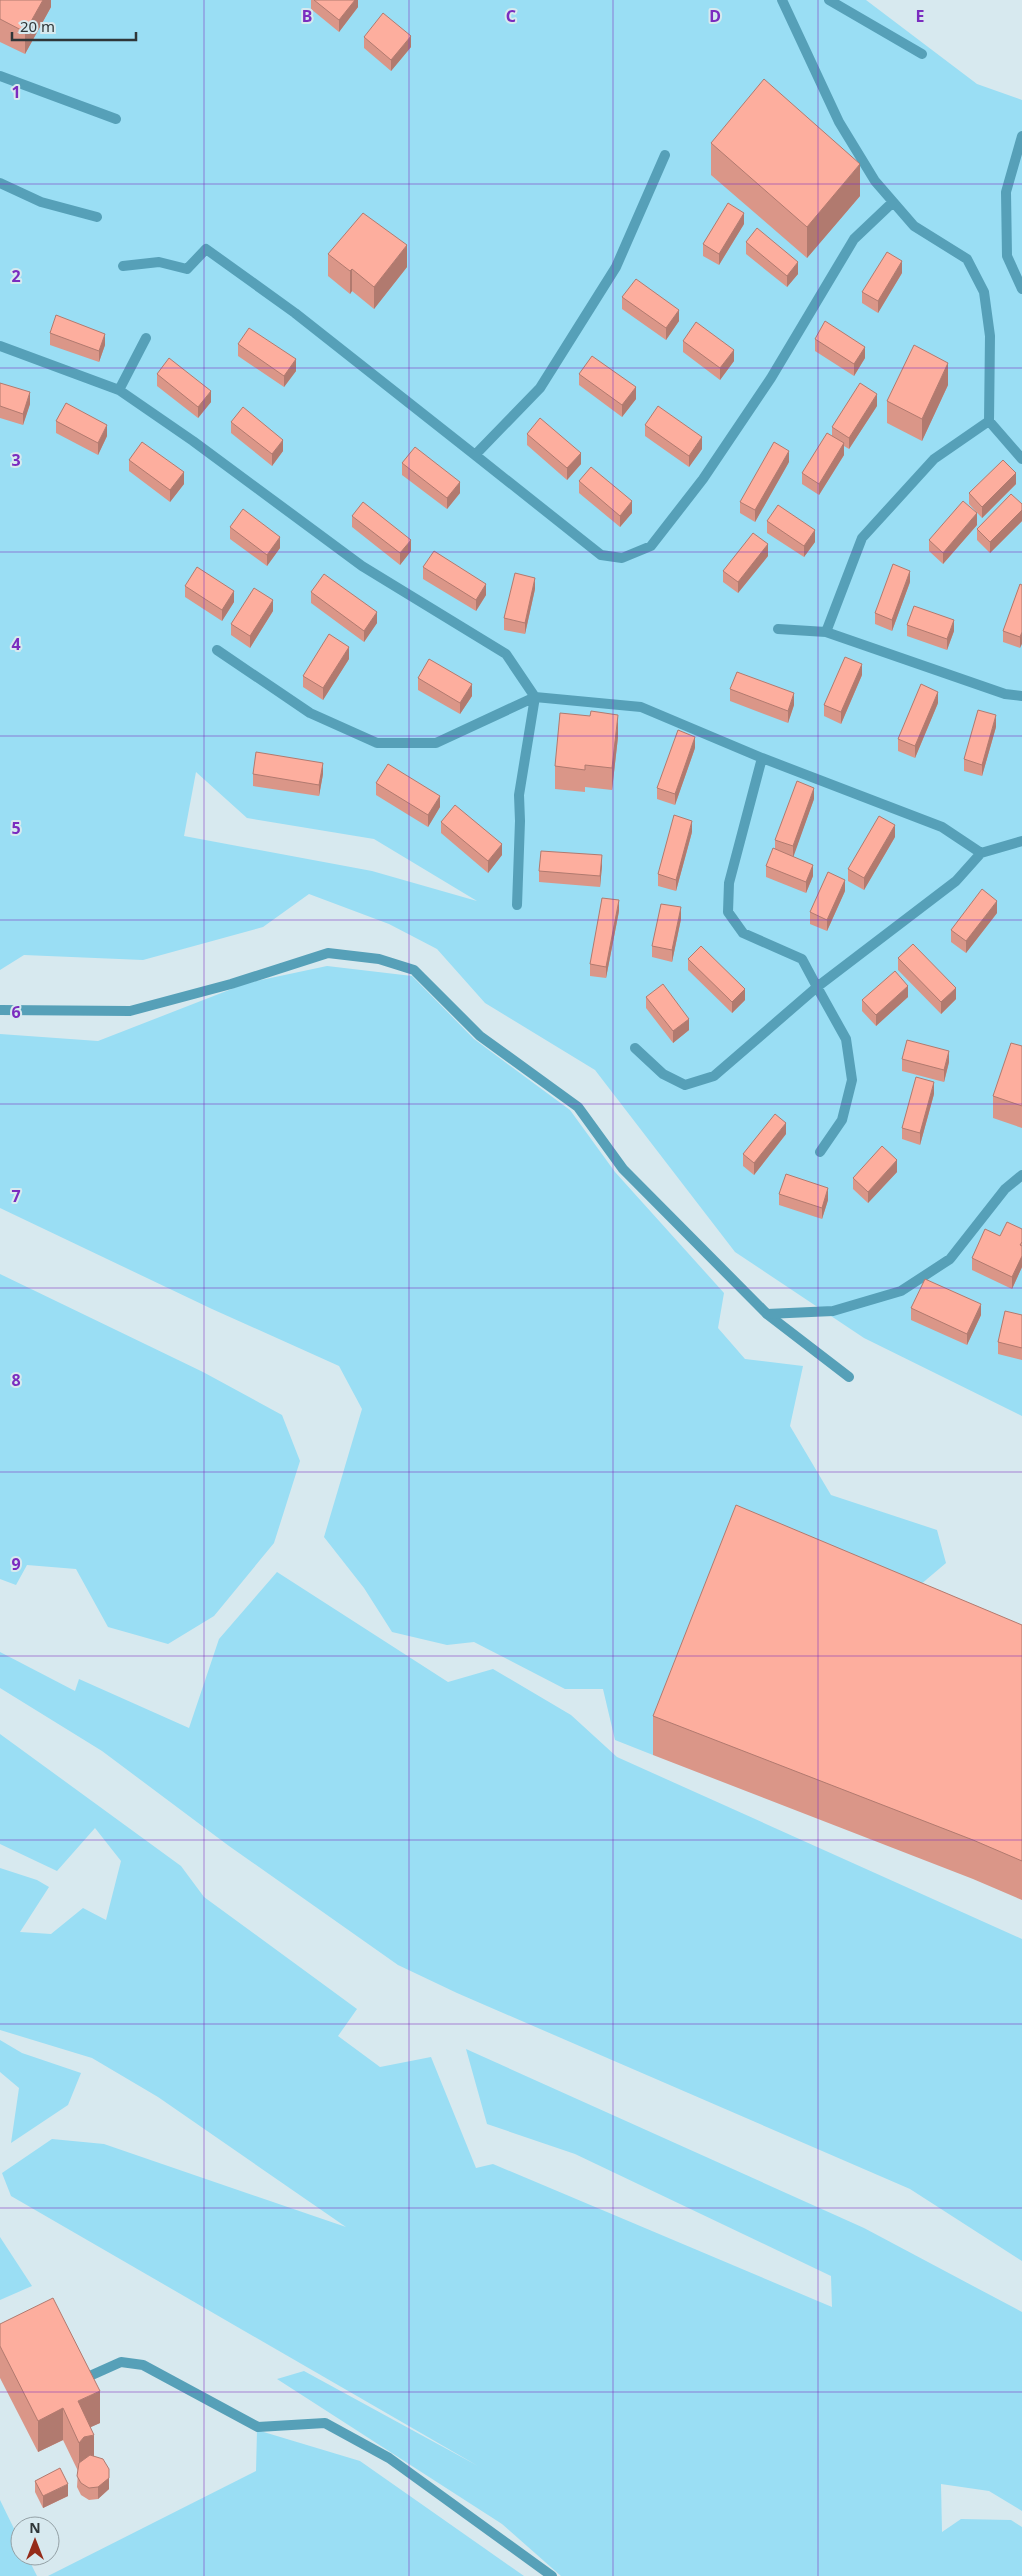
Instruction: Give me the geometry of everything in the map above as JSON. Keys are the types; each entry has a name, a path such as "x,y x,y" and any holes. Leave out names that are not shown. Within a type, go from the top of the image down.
{"street":[{"path":"782,0 839,122 874,181 914,226 967,259 984,292 990,336 989,421 1022,459"},
{"path":"829,0 922,54"},
{"path":"0,76 116,119"},
{"path":"1022,136 1006,192 1007,256 1022,289"},
{"path":"475,455 540,388 616,268 665,154"},
{"path":"0,183 41,202 97,217"},
{"path":"123,266 159,262 187,269 206,249 295,313 601,555 622,558 651,546 702,479 771,378 854,239 893,202"},
{"path":"119,390 146,338"},
{"path":"0,346 119,390 193,441 362,566 506,654 535,697 519,795 517,905"},
{"path":"826,632 862,538 934,459 989,421"},
{"path":"778,629 826,632 1005,694 1022,696"},
{"path":"217,650 310,713 377,742 436,743 535,697 641,707 762,758 942,826 981,853"},
{"path":"762,758 729,883 728,912 743,933 802,959 846,1039 852,1080 842,1120 820,1152"},
{"path":"635,1048 663,1074 685,1085 714,1076 817,987 956,881 981,853 1022,841"},
{"path":"0,1010 130,1011 231,984 328,952 379,959 414,970 480,1036 578,1108 623,1169 767,1314 849,1377"},
{"path":"767,1314 833,1311 901,1291 950,1259 1005,1189 1022,1175"},
{"path":"83,2379 121,2362 143,2365 258,2427 325,2423 389,2458 552,2576"}],"shaded area":[{"path":"0,0 866,0 977,84 1022,100 1022,1416 864,1338 735,1252 595,1070 485,1003 437,949 389,924 309,894 263,927 143,960 24,955 0,970","holes":["196,772 247,818 374,839 477,901 372,871 184,836"]},
{"path":"327,966 412,976 474,1039 570,1110 615,1172 724,1293 718,1328 745,1359 803,1366 790,1426 831,1495 937,1530 946,1563 894,1607 736,1544 653,1755 615,1740 603,1689 565,1689 474,1642 447,1645 392,1632 364,1588 324,1537 362,1409 339,1366 212,1309 0,1208 0,1034 98,1041 247,983"},
{"path":"0,1274 203,1372 282,1415 300,1461 274,1543 214,1616 168,1644 108,1627 76,1569 27,1565 16,1585 0,1579"},
{"path":"277,1572 448,1682 493,1669 571,1715 617,1757 1022,1939 1022,2261 910,2189 457,1993 398,1965 229,1846 102,1751 0,1688 0,1652 75,1691 79,1679 189,1728 219,1639"},
{"path":"0,1734 181,1866 204,1897 357,2009 338,2036 380,2067 431,2057 476,2168 493,2164 832,2307 831,2276 575,2154 487,2124 466,2049 864,2228 1022,2312 1022,2511 989,2491 941,2484 942,2532 961,2519 1011,2520 1022,2527 1022,2576 561,2576 502,2524 277,2379 304,2371 478,2466 11,2196 2,2173 52,2139 104,2144 346,2227 158,2097 92,2058 0,2030 0,1868 37,1880 49,1887 20,1932 51,1934 83,1908 106,1920 121,1861 95,1828 57,1871 0,1844"},
{"path":"0,2040 22,2053 81,2073 68,2105 11,2143 19,2088 0,2072"},
{"path":"0,2237 32,2286 0,2300"},
{"path":"257,2430 360,2461 524,2576 48,2576 256,2471"},
{"path":"0,2500 10,2520 10,2566 32,2566 37,2576 0,2576"}],"building":[{"path":"0,0 43,0 25,32 0,19"},
{"path":"314,0 355,0 339,20"},
{"path":"383,13 411,36 391,60 364,37"},
{"path":"764,79 860,164 807,227 711,143"},
{"path":"728,203 744,213 719,254 703,244"},
{"path":"363,213 407,245 374,287 352,269 350,271 328,254"},
{"path":"757,228 798,262 787,276 746,242"},
{"path":"887,252 902,261 878,301 862,292"},
{"path":"636,279 679,310 666,328 622,297"},
{"path":"56,315 105,334 99,351 50,333"},
{"path":"825,321 865,347 854,364 815,339"},
{"path":"696,322 734,350 720,368 683,341"},
{"path":"249,328 296,359 284,376 238,344"},
{"path":"914,345 948,363 922,419 887,401"},
{"path":"592,356 636,387 622,405 579,374"},
{"path":"169,358 211,391 198,407 157,374"},
{"path":"0,383 30,392 23,414 0,406"},
{"path":"860,383 877,394 849,438 832,427"},
{"path":"66,403 107,425 98,443 56,421"},
{"path":"658,406 702,437 689,456 645,425"},
{"path":"243,407 283,440 272,454 231,422"},
{"path":"540,418 581,453 567,468 527,434"},
{"path":"827,433 844,443 819,484 802,473"},
{"path":"142,442 184,472 170,490 129,460"},
{"path":"774,442 789,451 755,510 740,502"},
{"path":"415,447 460,482 447,498 402,463"},
{"path":"1003,460 1016,473 982,507 969,493"},
{"path":"591,467 632,501 620,516 579,481"},
{"path":"1011,494 1022,504 1022,510 990,542 977,529"},
{"path":"963,501 977,513 943,553 929,540"},
{"path":"363,502 411,540 400,553 352,516"},
{"path":"778,505 815,530 804,546 767,521"},
{"path":"243,509 280,537 267,555 230,527"},
{"path":"753,533 768,544 738,582 723,571"},
{"path":"434,551 486,584 476,600 423,567"},
{"path":"893,564 910,571 892,620 875,613"},
{"path":"197,567 234,591 222,610 185,586"},
{"path":"515,573 535,578 525,623 504,618"},
{"path":"324,574 377,612 364,631 311,592"},
{"path":"1020,584 1022,585 1022,632 1020,637 1003,631"},
{"path":"254,588 273,600 250,636 231,624"},
{"path":"914,606 954,620 947,639 907,625"},
{"path":"329,634 349,647 323,688 303,676"},
{"path":"845,657 862,664 841,712 824,705"},
{"path":"429,659 472,684 460,703 418,678"},
{"path":"737,672 794,693 788,711 730,689"},
{"path":"921,684 938,692 915,746 898,739"},
{"path":"978,710 996,715 982,765 964,759"},
{"path":"591,711 618,715 612,768 585,765 585,770 555,766 560,713 590,716"},
{"path":"678,730 695,737 675,794 657,788"},
{"path":"256,752 323,763 319,785 253,774"},
{"path":"388,764 440,796 428,815 376,783"},
{"path":"797,781 814,788 793,846 775,840"},
{"path":"455,805 502,844 488,861 441,822"},
{"path":"674,815 692,821 676,880 658,874"},
{"path":"879,816 895,825 864,878 848,869"},
{"path":"773,848 813,865 806,882 766,866"},
{"path":"541,851 602,855 600,876 539,871"},
{"path":"828,872 845,880 827,920 810,912"},
{"path":"982,889 997,901 966,941 951,930"},
{"path":"602,898 619,900 606,967 590,964"},
{"path":"661,904 681,907 672,950 652,946"},
{"path":"913,944 956,988 941,1002 898,958"},
{"path":"701,946 745,989 732,1002 688,959"},
{"path":"895,971 908,986 876,1015 862,1000"},
{"path":"663,984 689,1019 673,1031 646,997"},
{"path":"907,1040 949,1051 944,1070 902,1059"},
{"path":"1011,1043 1022,1046 1022,1106 993,1096"},
{"path":"916,1077 934,1082 920,1133 902,1128"},
{"path":"775,1114 786,1123 754,1163 743,1154"},
{"path":"882,1146 897,1160 868,1192 853,1178"},
{"path":"786,1174 828,1188 822,1208 779,1194"},
{"path":"1007,1222 1022,1229 1022,1242 1020,1245 1022,1246 1022,1256 1012,1277 972,1258 985,1229 1000,1236"},
{"path":"925,1279 981,1304 967,1334 911,1308"},
{"path":"1005,1311 1022,1315 1022,1348 998,1342"},
{"path":"736,1505 1022,1625 1022,1861 973,1840 653,1716"},
{"path":"53,2298 100,2391 78,2401 94,2435 84,2437 79,2443 63,2408 38,2421 0,2346 0,2324"},
{"path":"90,2455 103,2459 109,2469 109,2478 98,2487 89,2488 81,2483 77,2476 79,2463"},
{"path":"60,2468 68,2484 43,2496 35,2481"}]}
